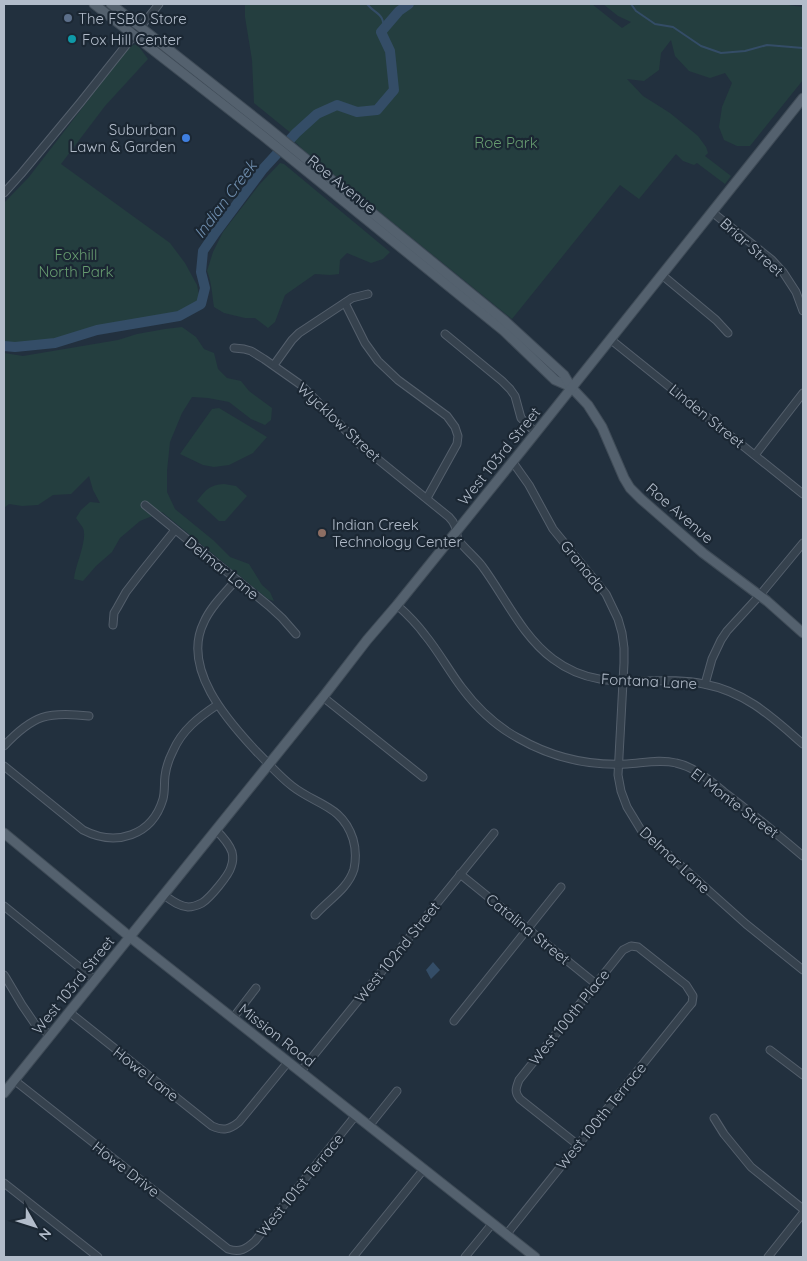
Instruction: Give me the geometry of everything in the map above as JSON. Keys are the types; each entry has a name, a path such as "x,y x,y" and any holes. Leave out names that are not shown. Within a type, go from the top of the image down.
{"main road":[{"name":"Roe Avenue","path":"94,4 262,136 504,331 555,380 571,387"},
{"name":"Roe Avenue","path":"112,4 505,321 564,375 571,387 584,399 602,427 624,478 636,494 686,538 760,595 803,633"},
{"name":"West 103rd Street","path":"4,1093 367,640 536,433 803,98"},
{"path":"393,242 401,236"},
{"name":"Mission Road","path":"4,833 130,936 535,1257"}],"street":[{"path":"4,193 80,103 159,4"},
{"name":"Briar Street","path":"712,212 772,260 783,272 801,300 803,311"},
{"path":"662,275 716,320 728,333"},
{"path":"274,365 286,347 299,333 352,298 368,294"},
{"path":"345,304 365,343 378,361 398,380 447,416 455,427 458,436 457,444 426,498"},
{"path":"445,334 510,389 515,396 521,418 536,433"},
{"name":"Linden Street","path":"610,339 803,494"},
{"name":"Wycklow Street","path":"234,348 251,351 301,385 360,444 449,517 455,524 456,531"},
{"path":"755,455 803,393"},
{"name":"Granada","path":"512,461 529,485 553,529 600,585 613,607 622,633 624,648 623,682"},
{"name":"Delmar Lane","path":"145,505 269,606 296,634"},
{"path":"113,625 116,608 126,592 175,530"},
{"name":"Fontana Lane","path":"456,531 458,539 482,566 521,624 542,650 554,660 582,675 597,679 623,682 688,681 722,688 752,702 764,710 803,744"},
{"path":"705,684 712,659 727,631 803,543"},
{"path":"236,580 214,606 203,623 198,642 202,674 217,705 230,724 268,764 292,787 335,812 348,827 354,844 356,859 354,869 350,879 341,891 315,915"},
{"name":"El Monte Street","path":"397,604 425,634 474,703 504,729 548,753 582,762 618,764 666,761 683,764 693,769 774,831 803,856"},
{"name":"Delmar Lane","path":"623,682 618,775 621,792 627,807 641,830 746,924 803,970"},
{"path":"323,697 423,777"},
{"path":"4,766 91,835 105,838 128,836 147,825 158,811 163,796 168,764 179,739 197,719 217,705"},
{"path":"4,746 23,727 34,720 58,714 89,716"},
{"path":"164,895 179,905 188,907 196,906 208,898 231,868 233,860 230,846 216,830"},
{"name":"West 102nd Street","path":"301,1071 494,833"},
{"name":"Catalina Street","path":"460,874 596,984"},
{"path":"454,1022 561,887"},
{"path":"4,906 95,980"},
{"name":"West 100th Place","path":"578,1145 520,1099 515,1089 519,1080 623,950 630,946 638,947 686,985 693,996"},
{"path":"4,975 35,1024 50,1035"},
{"path":"233,1018 256,988"},
{"name":"West 100th Terrace","path":"506,1235 692,1003 693,996"},
{"name":"Howe Lane","path":"69,1012 212,1126 219,1129 232,1128 239,1122 288,1062"},
{"path":"770,1050 803,1075"},
{"name":"Howe Drive","path":"14,1080 228,1249 240,1251"},
{"path":"369,1126 397,1091"},
{"name":"West 101st Terrace","path":"240,1251 247,1249 255,1241 356,1115"},
{"path":"714,1118 724,1134 751,1167 803,1211 768,1257"},
{"path":"353,1257 424,1169"},
{"path":"4,1183 98,1257"},
{"path":"465,1257 492,1224"}],"green space":[{"name":"Roe Park","path":"245,4 592,4 622,28 631,22 618,16 603,4 781,4 803,7 803,80 750,146 737,146 724,140 719,127 722,107 732,83 725,73 710,78 689,71 675,56 671,40 661,53 659,70 644,81 627,79 643,96 670,113 698,136 706,147 708,153 705,156 731,176 725,184 697,163 694,165 683,161 676,154 639,199 620,185 512,319 308,154 294,141 297,138 254,103 252,60 245,17"},
{"name":"Foxhill North Park","path":"137,44 148,59 105,106 61,164 170,243 185,263 197,285 201,304 179,316 97,330 55,343 15,347 4,346 4,203 29,177 130,46"},
{"path":"280,163 284,164 390,252 383,259 371,263 347,253 340,260 339,274 315,274 285,295 275,322 268,328 255,318 245,318 224,313 214,307 207,271 213,252 223,232 259,185"},
{"path":"182,327 196,337 204,349 214,353 218,369 227,378 241,381 249,391 272,408 271,420 265,425 251,419 229,402 192,397 182,413 170,442 167,492 175,509 213,540 230,557 249,564 262,585 270,592 274,601 268,599 162,512 140,521 120,538 112,552 83,581 74,579 84,539 83,528 76,518 81,510 90,502 100,503 93,490 89,476 71,494 53,495 38,505 22,506 9,504 4,508 4,353 23,356"},
{"path":"219,408 267,437 253,453 229,465 214,467 203,465 180,454 212,409"},
{"path":"224,484 236,486 247,496 225,521 219,521 197,501 208,489"}],"water":[{"path":"433,962 440,970 431,979 426,970"}],"waterway":[{"path":"367,4 383,20 383,30"},
{"name":"Indian Creek","path":"4,346 15,347 55,343 97,330 179,316 201,304 205,288 201,272 203,251 263,169 296,133 317,114 337,105 357,112 377,110 394,90 390,51 381,32 399,11 409,4"},
{"path":"631,4 636,11 655,24 673,27 701,46 721,53 745,51 767,45 803,48"}],"place":[{"name":"The FSBO Store","path":"68,18"},
{"name":"Fox Hill Center","path":"72,39"},
{"name":"Suburban Lawn & Garden","path":"186,138"},
{"name":"Indian Creek Technology Center","path":"322,533"}]}
